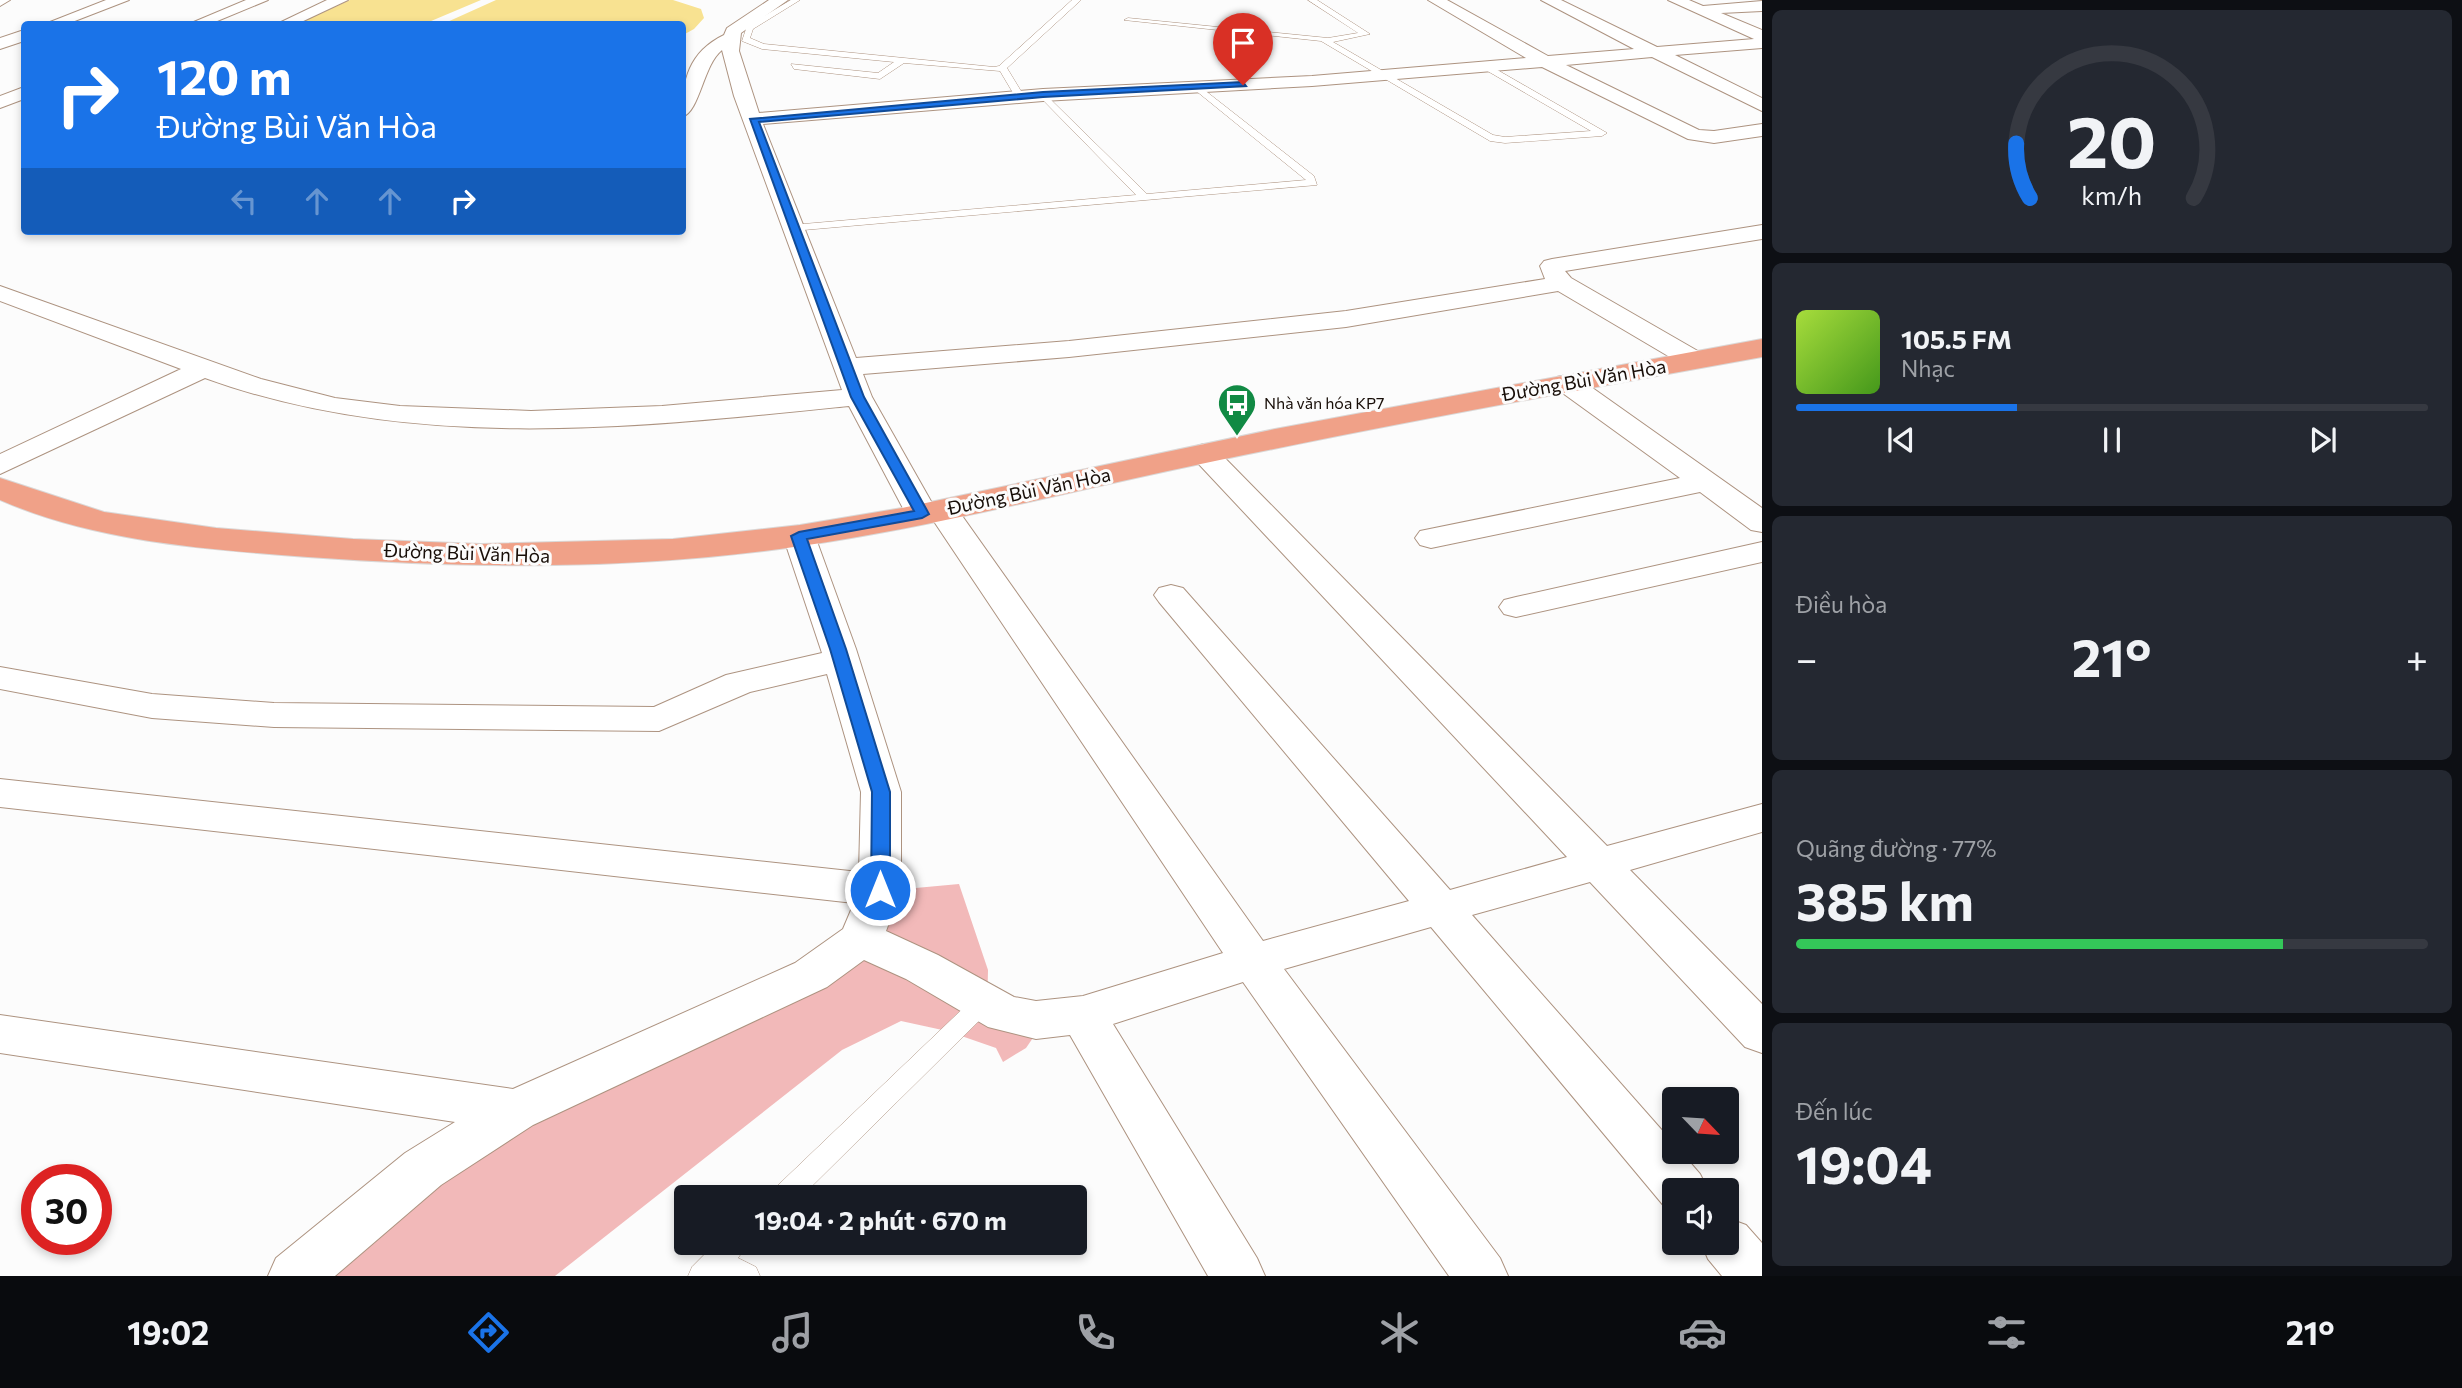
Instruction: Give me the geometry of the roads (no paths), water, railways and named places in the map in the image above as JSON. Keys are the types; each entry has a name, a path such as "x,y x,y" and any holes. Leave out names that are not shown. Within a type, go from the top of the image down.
{"main road":[{"name":"Đường Bùi Văn Hòa","path":"0,488 26,501 94,520 245,542 332,549 560,555 710,547 799,536 932,512 1204,453 1762,348"}],"street":[{"path":"62,21 121,0"},
{"path":"205,21 260,0"},
{"path":"292,21 340,0"},
{"path":"780,0 741,23 731,38 730,51 792,228 858,397 932,512 1482,1276"},
{"path":"1436,0 1546,62 1695,135 1714,137 1762,130"},
{"path":"1549,0 1762,105"},
{"path":"1676,0 1762,36"},
{"path":"1698,10 1762,6"},
{"path":"686,98 697,64 717,44 731,38"},
{"path":"754,119 1043,94 1198,88 1384,75 1546,62 1652,50 1762,43"},
{"path":"0,102 21,94"},
{"path":"1694,360 1562,284 1554,275 1552,266 1762,232"},
{"path":"846,367 1069,349 1346,319 1562,284"},
{"path":"0,293 269,390 335,406 516,419 695,414 858,397"},
{"path":"0,465 204,368"},
{"path":"1567,383 1759,518"},
{"path":"1204,453 1762,1034"},
{"path":"1431,538 1706,482"},
{"path":"295,1276 423,1169 516,1110 811,975 861,939 880,890 881,792 841,660 799,536"},
{"path":"1516,607 1762,552"},
{"path":"1171,595 1672,1178"},
{"path":"0,678 152,706 274,716 659,719 739,683 841,660"},
{"path":"0,793 880,890"},
{"path":"861,939 922,967 1004,1014 1036,1020 1083,1015 1253,961 1438,907 1762,818"},
{"path":"1083,1015 1238,1276"},
{"path":"0,1034 516,1110"},
{"path":"1738,1255 1756,1276"}],"lane":[{"path":"796,0 750,28 746,39 762,46 980,70 1002,68 1077,0"},
{"path":"1128,20 1324,39 1366,34 1312,0"},
{"path":"1324,39 1490,138 1505,140 1602,133 1487,67"},
{"path":"794,66 880,76 902,61"},
{"path":"1002,68 1019,96"},
{"path":"792,228 1312,183 1310,178 1198,88"},
{"path":"1043,94 1146,199"},
{"path":"795,1185 984,1002"},
{"path":"709,1269 723,1255"},
{"path":"709,1269 746,1276"}],"place":[{"name":"Nhà văn hóa KP7","path":"1237,437"}]}
